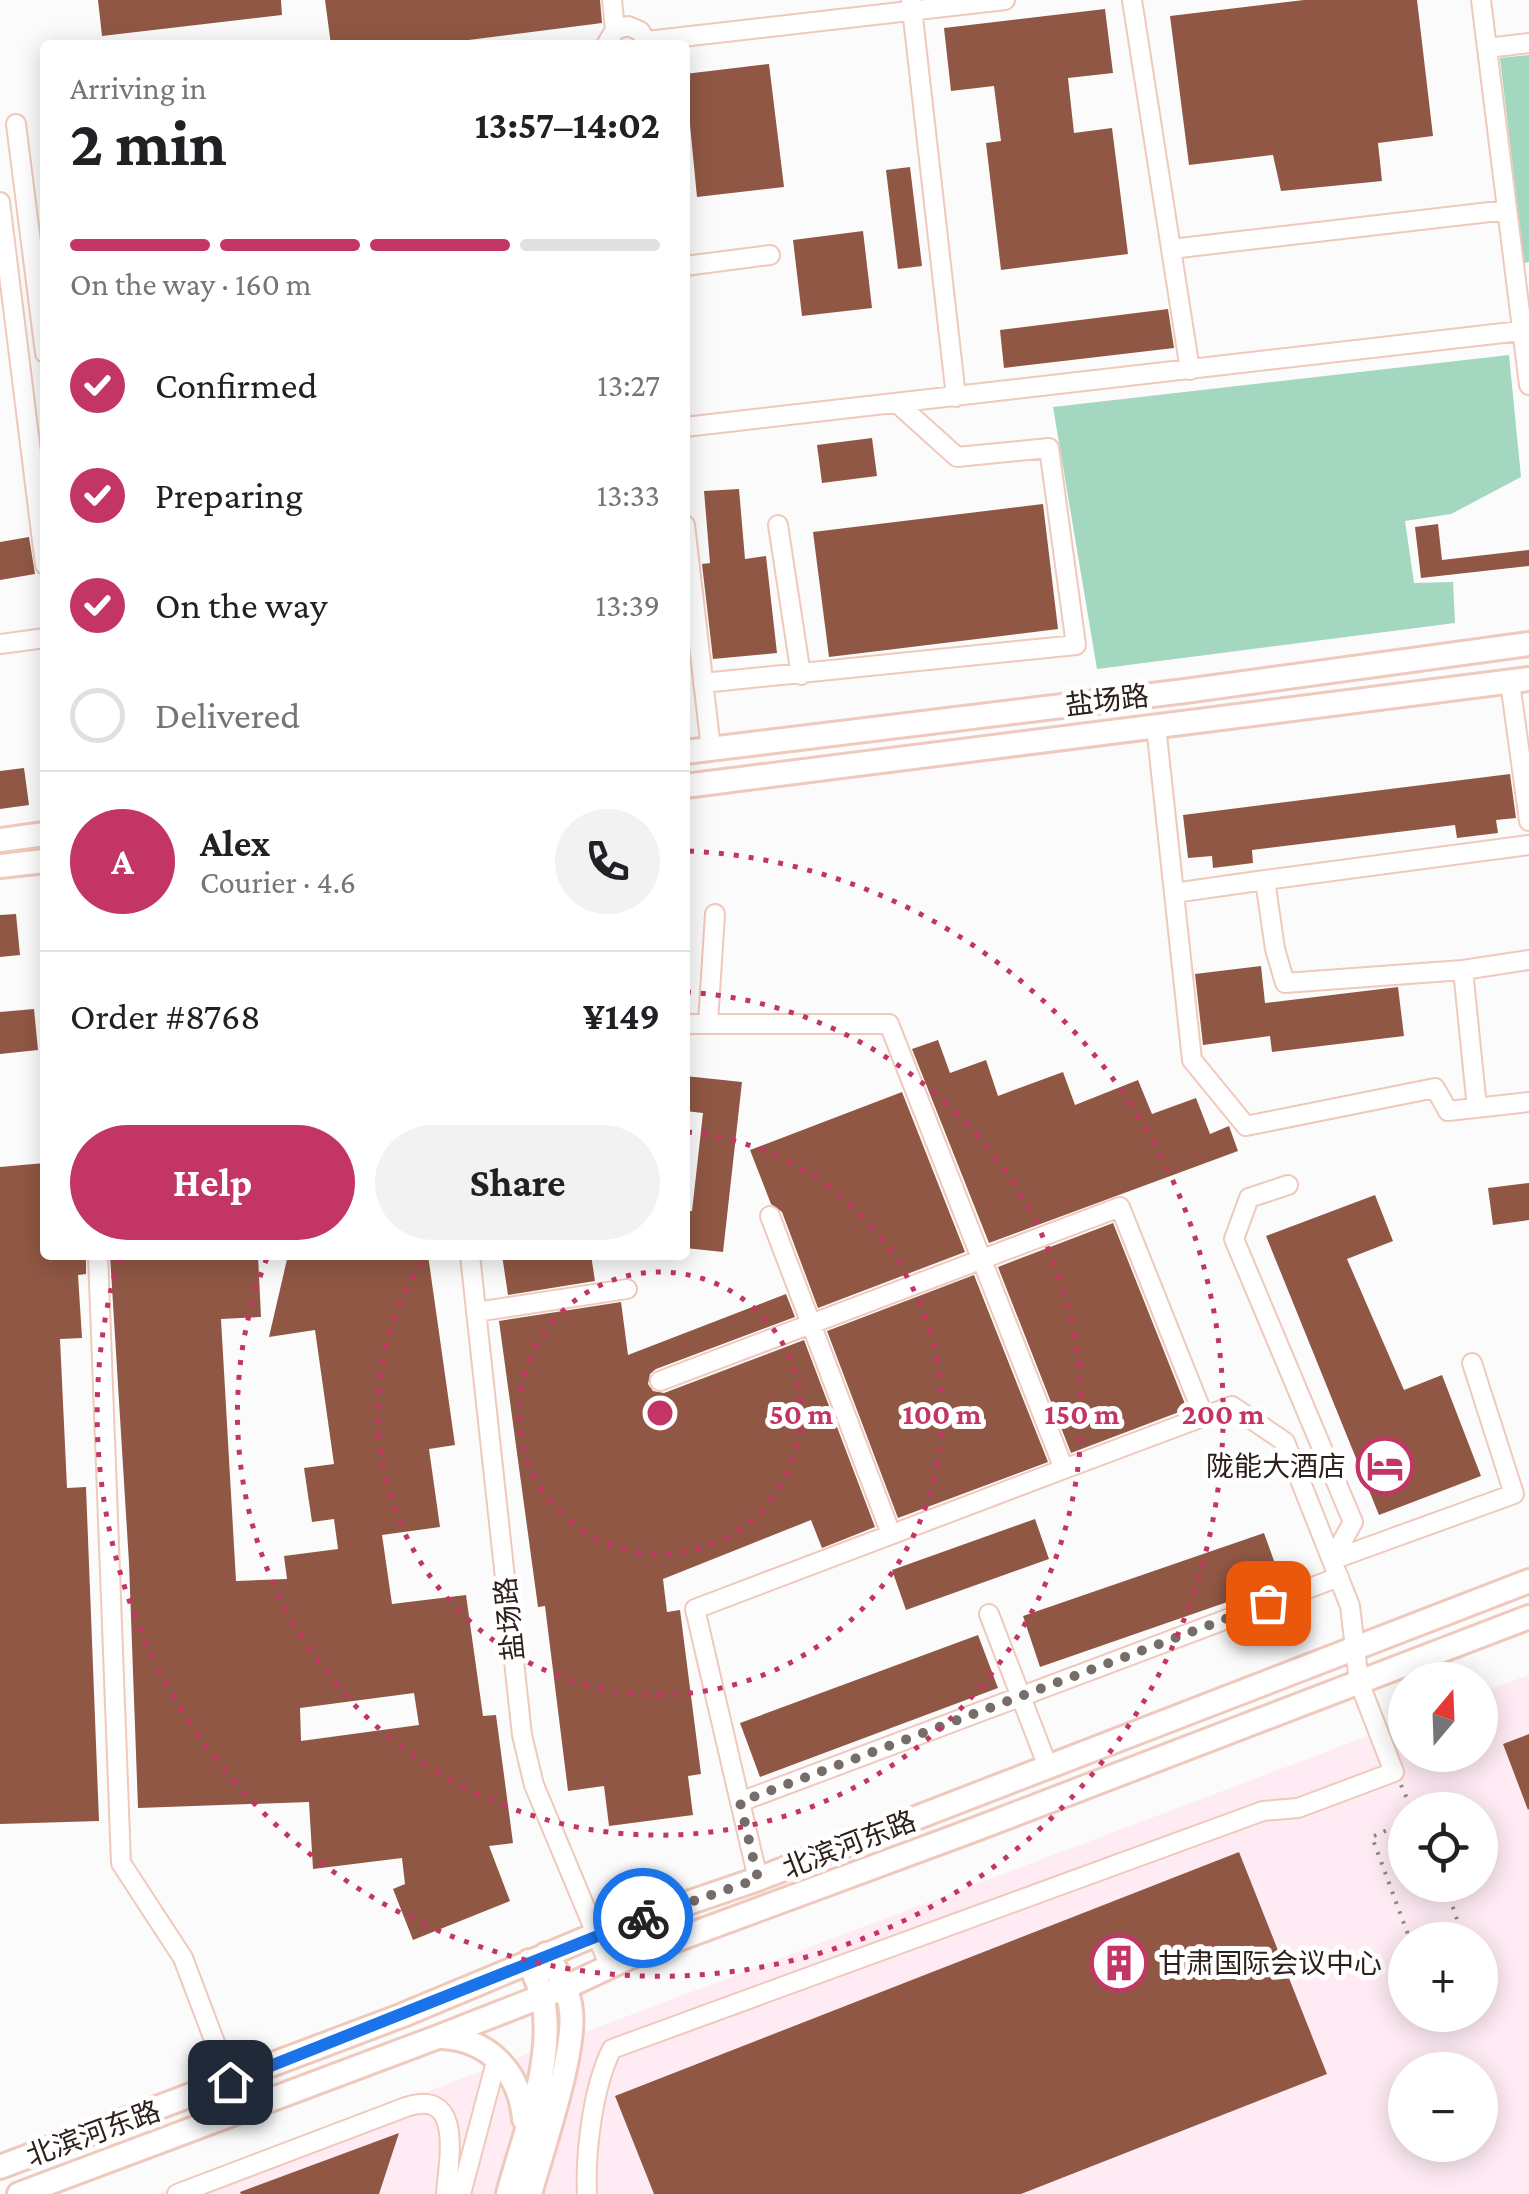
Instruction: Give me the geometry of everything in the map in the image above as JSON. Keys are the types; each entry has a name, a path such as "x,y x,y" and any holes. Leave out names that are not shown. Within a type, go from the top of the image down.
{"main road":[{"name":"盐场路","path":"690,751 1529,644"},
{"name":"盐场路","path":"690,785 1520,680"},
{"path":"0,840 40,835"},
{"path":"0,866 40,862"},
{"name":"北滨河东路","path":"0,2167 402,2015 597,1934 758,1879 1529,1581"},
{"name":"北滨河东路","path":"19,2194 438,2037 566,1987 630,1957 1529,1617"},
{"path":"508,2194 535,2136 572,2024 566,1987 538,1958"},
{"path":"530,2194 546,2030 538,1958"},
{"path":"438,2037 468,2041 498,2058 517,2083 535,2136"}],"street":[{"path":"612,0 611,37 634,28 645,40"},
{"path":"669,40 912,5 1006,0"},
{"path":"1132,0 1190,370"},
{"path":"1481,0 1526,331 1529,385"},
{"path":"912,5 956,396"},
{"path":"1487,48 1529,43"},
{"path":"16,124 40,314"},
{"path":"0,202 40,525"},
{"path":"1171,249 1507,210"},
{"path":"690,265 770,255"},
{"path":"690,426 1526,331"},
{"path":"703,683 1076,646 1049,448 957,457 897,403"},
{"path":"778,524 801,675"},
{"path":"690,569 711,749"},
{"path":"0,644 40,639"},
{"path":"1520,680 1529,821"},
{"path":"1156,726 1192,1060 1246,1126 1436,1088 1448,1112 1529,1102"},
{"path":"1174,892 1529,845"},
{"path":"1266,880 1275,949 1285,983 1464,970 1529,960"},
{"path":"708,1023 715,914"},
{"path":"1464,970 1477,1108"},
{"path":"690,1024 889,1024 1064,1469"},
{"path":"1288,1185 1249,1198 1234,1239 1352,1522 1335,1568"},
{"path":"660,1381 1120,1207 1204,1418"},
{"path":"770,1216 891,1534"},
{"path":"98,1260 121,1862 183,1958 230,2082"},
{"name":"盐场路","path":"471,1260 522,1735 534,1785 610,1967"},
{"path":"476,1312 627,1289"},
{"path":"740,1802 1020,1695 1522,1494 1472,1363"},
{"path":"758,1879 695,1608 1232,1406 1285,1442 1350,1606 1359,1682 1388,1757"},
{"path":"988,1614 1048,1768"},
{"path":"587,2194 586,2175 601,2071 612,2049 1263,1811 1298,1808 1394,1772"},
{"path":"461,2194 498,2058"},
{"path":"177,2194 406,2107 425,2104 442,2112 450,2129 446,2194"}],"path":[{"path":"1394,1772 1403,1792"},
{"path":"1388,1830 1372,1837 1388,1880"}],"shaded area":[{"path":"1529,1675 1529,2194 157,2194 1388,1728 1388,1772 1498,1772 1498,1686"}],"green space":[{"path":"1529,55 1529,262 1524,263 1500,58"},
{"path":"1509,355 1521,477 1451,514 1405,521 1414,583 1453,582 1455,623 1097,669 1053,407"}],"building":[{"path":"98,0 281,0 282,15 102,36"},
{"path":"325,0 600,0 602,23 468,40 330,40"},
{"path":"1304,0 1417,0 1433,136 1378,143 1382,181 1281,191 1273,155 1189,165 1170,16"},
{"path":"1105,9 1113,73 1068,78 1074,133 1112,128 1128,254 1001,270 986,143 1001,141 994,86 951,91 944,28"},
{"path":"769,64 784,187 697,197 690,73"},
{"path":"910,167 922,266 898,269 886,170"},
{"path":"863,231 872,308 802,316 793,240"},
{"path":"1168,309 1174,348 1004,368 1000,330"},
{"path":"872,438 877,476 822,483 817,445"},
{"path":"739,489 745,559 766,556 777,653 713,659 702,564 710,563 704,491"},
{"path":"1043,504 1058,629 829,657 813,532"},
{"path":"1438,524 1442,560 1529,550 1529,566 1421,578 1415,527"},
{"path":"29,537 35,574 0,580 0,542"},
{"path":"24,768 29,805 0,809 0,771"},
{"path":"1510,774 1516,818 1496,820 1498,833 1457,838 1455,825 1252,850 1253,863 1213,868 1212,856 1188,858 1183,815"},
{"path":"16,914 20,955 0,957 0,915"},
{"path":"1261,966 1265,1003 1398,987 1404,1036 1272,1052 1270,1036 1203,1045 1195,974"},
{"path":"34,1009 38,1050 0,1054 0,1012"},
{"path":"938,1040 950,1073 986,1060 998,1096 1063,1072 1075,1105 1138,1080 1152,1114 1196,1098 1210,1134 1229,1126 1238,1151 989,1243 912,1049"},
{"path":"690,1077 742,1082 723,1252 690,1249 690,1211 703,1113 690,1112"},
{"path":"902,1092 965,1252 818,1308 782,1212 771,1204 750,1150"},
{"path":"40,1163 40,1260 86,1260 86,1274 78,1275 82,1338 60,1339 67,1488 86,1487 99,1821 0,1824 0,1167"},
{"path":"1529,1183 1529,1220 1493,1225 1488,1188"},
{"path":"1375,1195 1393,1241 1347,1259 1404,1390 1442,1375 1481,1476 1379,1515 1266,1236"},
{"path":"1113,1223 1187,1409 1071,1453 998,1267"},
{"path":"110,1260 258,1260 261,1317 221,1319 236,1581 287,1579 284,1556 338,1549 334,1519 312,1522 304,1468 334,1464 315,1330 269,1337 287,1260 429,1260 455,1445 429,1449 440,1527 382,1535 392,1604 466,1595 483,1716 496,1715 513,1843 489,1846 510,1901 413,1940 393,1889 405,1884 402,1858 313,1869 309,1802 138,1808 129,1563","holes":["414,1693 419,1725 301,1741 300,1708"]},
{"path":"503,1260 592,1260 595,1281 508,1295"},
{"path":"974,1275 1048,1462 898,1518 827,1331"},
{"path":"786,1294 795,1317 656,1369 648,1384 653,1391 664,1393 804,1340 875,1527 822,1548 811,1520 663,1579 667,1612 680,1610 701,1774 688,1776 693,1815 609,1826 604,1786 568,1791 545,1606 538,1607 499,1321 621,1302 628,1355"},
{"path":"1035,1519 1049,1559 906,1610 892,1570"},
{"path":"1264,1533 1282,1583 1040,1667 1023,1616"},
{"path":"978,1635 998,1688 760,1777 740,1723"},
{"path":"1529,1734 1529,1809 1528,1810 1503,1744"},
{"name":"甘肃国际会议中心","path":"1239,1852 1327,2074 1021,2194 654,2194 615,2096"},
{"path":"399,2133 379,2194 240,2192"}],"way so far":[{"path":"643,1918 758,1879 740,1802 1268,1603"}],"place":[{"name":"陇能大酒店","path":"1385,1466"},
{"name":"甘肃国际会议中心","path":"1119,1963"}],"route":[{"path":"230,2082 643,1918"}]}
